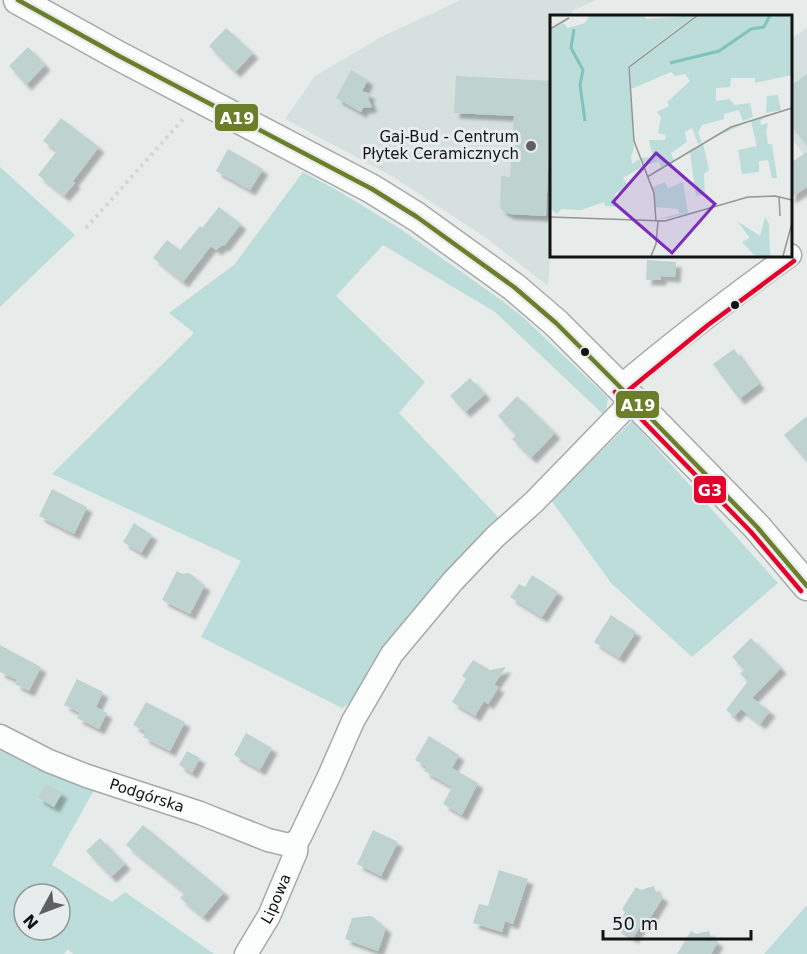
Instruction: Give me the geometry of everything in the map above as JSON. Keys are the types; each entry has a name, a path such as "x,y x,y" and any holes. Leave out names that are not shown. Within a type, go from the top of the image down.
{"street":[{"path":"18,0 119,56 372,189 417,217 523,294 556,323 757,527 807,586"},
{"name":"Lipowa","path":"792,254 807,243"},
{"name":"Lipowa","path":"246,954 270,916 296,852 297,841 329,776 352,721 392,654 453,581 534,501 626,394 647,364 789,256"},
{"name":"Podgórska","path":"0,736 49,761 87,776 201,813 268,840 290,845 297,841"}],"path":[{"path":"86,228 193,108 203,100"}],"shaded area":[{"path":"461,0 596,0 572,11 571,15 550,15 550,256 548,286 485,237 390,175 285,119 315,76 381,37"},
{"path":"807,28 807,160 792,138 792,39"},
{"path":"0,167 75,235 0,307"},
{"path":"303,172 399,228 504,302 608,398 605,416 495,312 383,245 336,296 425,382 399,413 502,521 353,701 342,708 201,637 241,561 52,474 194,333 169,313 234,265"},
{"path":"632,421 778,583 692,657 611,583 551,500"},
{"path":"0,749 94,790 52,865 112,902 125,892 214,954 73,954 68,949 64,954 0,954"},
{"path":"807,905 807,954 764,954"}],"building":[{"path":"226,28 253,53 235,72 209,46"},
{"path":"28,47 45,65 26,85 9,66"},
{"path":"351,70 368,80 362,91 370,94 368,98 372,107 363,108 361,112 336,98"},
{"path":"807,74 807,146 792,126 792,85"},
{"name":"Gaj-Bud - Centrum Płytek Ceramicznych","path":"456,76 550,81 546,216 510,214 500,208 501,176 510,177 514,116 454,113"},
{"path":"61,118 99,147 64,196 38,175 57,151 43,141"},
{"path":"228,149 263,169 250,190 216,171"},
{"path":"807,152 807,187 792,197 792,162"},
{"path":"219,207 241,224 224,246 216,250 211,246 183,282 153,258 167,240 180,250"},
{"path":"647,260 676,262 675,277 661,276 661,280 646,280"},
{"path":"734,349 759,384 739,399 713,364"},
{"path":"470,378 485,394 465,412 450,396"},
{"path":"517,396 555,433 531,458 512,439 516,435 498,416"},
{"path":"807,416 807,462 784,435"},
{"path":"52,489 87,507 74,534 39,516"},
{"path":"134,523 152,535 141,553 123,542"},
{"path":"177,571 182,574 189,573 205,585 190,614 162,600"},
{"path":"532,575 558,592 542,617 510,597 519,584 525,587"},
{"path":"611,615 636,632 619,658 594,642"},
{"path":"751,638 781,668 752,698 770,711 760,724 741,709 734,717 726,710 748,681 740,674 744,670 732,657"},
{"path":"0,645 41,667 29,691 15,684 17,680 0,672"},
{"path":"473,660 490,670 506,667 494,685 499,687 488,704 484,701 475,716 452,702 466,679 462,676"},
{"path":"77,679 103,692 96,707 107,713 99,729 77,718 80,713 64,705"},
{"path":"146,702 185,722 170,751 143,737 146,732 133,725"},
{"path":"246,733 272,748 260,770 234,755"},
{"path":"429,736 459,755 452,768 478,783 462,815 443,804 452,787 424,771 427,767 415,760"},
{"path":"187,751 200,758 192,773 179,765"},
{"path":"46,784 62,793 54,807 38,798"},
{"path":"143,825 224,892 203,917 180,898 185,893 126,845"},
{"path":"373,830 398,842 381,876 357,864"},
{"path":"100,838 125,864 111,877 86,851"},
{"path":"499,870 528,879 513,924 505,921 502,932 473,923 479,904 488,906"},
{"path":"654,886 656,892 663,897 646,925 643,922 633,938 616,927 625,912 622,909 636,887 641,890"},
{"path":"369,916 386,928 378,951 345,939 352,918"},
{"path":"691,931 696,934 709,931 711,937 718,942 711,954 677,954"}],"transit line":[{"name":"A19","path":"18,0 119,56 372,189 417,217 514,287 556,323 627,394 757,527 807,586"},
{"name":"G3","path":"625,393 708,325 794,261"},
{"name":"G3","path":"615,392 751,532 801,591"}],"place":[{"name":"Gaj-Bud - Centrum Płytek Ceramicznych","path":"531,146"}]}
